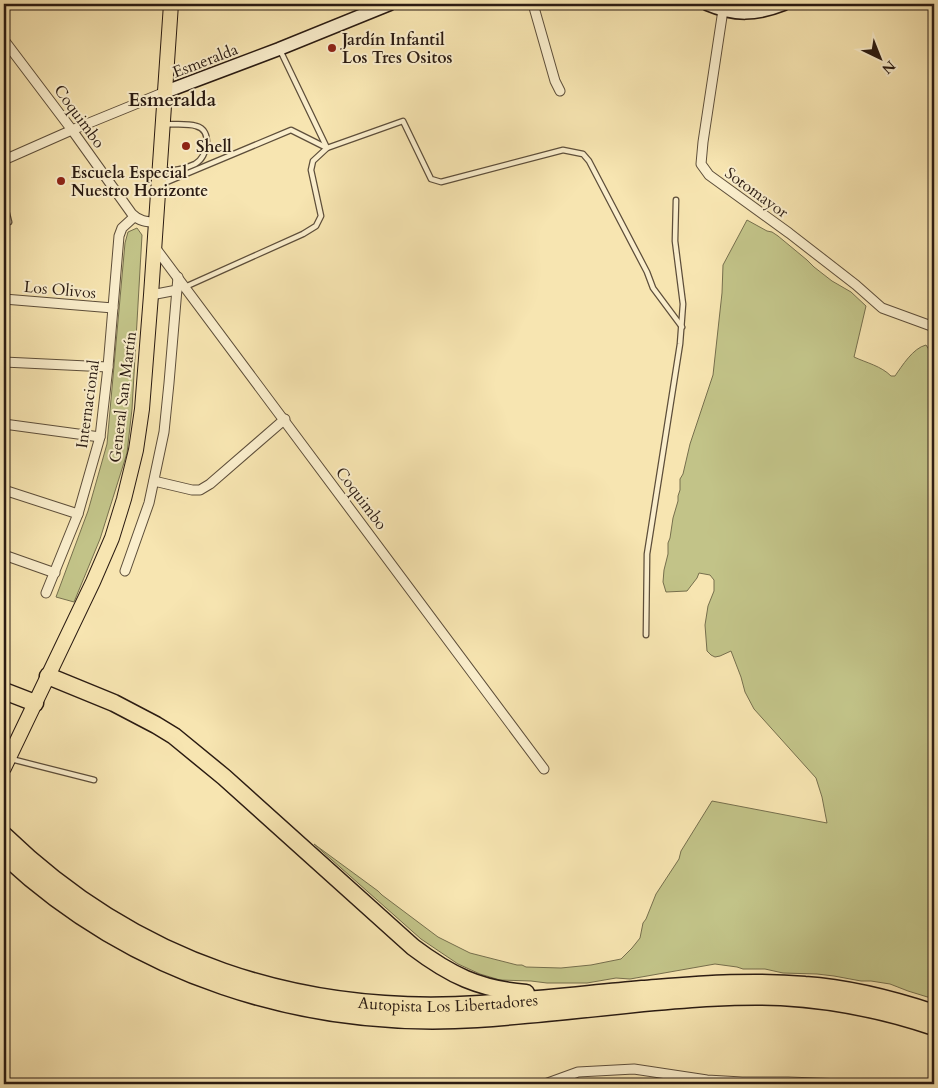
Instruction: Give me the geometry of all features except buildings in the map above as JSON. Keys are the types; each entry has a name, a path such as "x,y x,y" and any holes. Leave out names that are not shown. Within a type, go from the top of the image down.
{"highway":[{"path":"48,676 114,703 174,736 224,777 413,947 446,970 461,978 497,989 573,996"},
{"path":"4,691 35,703"},
{"name":"Autopista Los Libertadores","path":"4,835 36,865 64,887 109,918 159,945 214,969 244,979 310,995 393,1005 452,1005 705,984 776,983 807,985 864,993 934,1012"},
{"name":"Autopista Los Libertadores","path":"4,855 34,882 75,912 117,939 171,967 214,984 264,999 318,1011 392,1020 444,1020 507,1017 698,999 779,997 846,1004 934,1027"}],"main road":[{"name":"General San Martín","path":"6,763 105,556 124,499 137,442 151,295 171,4"}],"street":[{"name":"Esmeralda","path":"4,160 165,92 280,49 390,4"},
{"path":"533,4 560,91"},
{"path":"707,4 724,7 740,13 771,9 784,4"},
{"name":"Sotomayor","path":"724,7 701,164 709,175 841,273 882,308 934,327"},
{"name":"Coquimbo","path":"4,40 72,130 134,217"},
{"path":"134,217 143,221 156,222"},
{"name":"Internacional","path":"46,593 78,514 100,437 119,236 125,225 134,217"},
{"path":"126,572 150,503 164,432 181,288 178,277 154,246"},
{"path":"4,286 4,298"},
{"path":"151,295 181,288"},
{"name":"Coquimbo","path":"181,288 285,420 544,769"},
{"name":"Los Olivos","path":"4,298 113,308"},
{"path":"4,362 108,367"},
{"path":"154,481 192,490 200,490 210,484 285,420"},
{"path":"4,424 100,437"},
{"path":"4,490 78,514"},
{"path":"4,555 55,574"},
{"path":"545,1084 578,1072 634,1069 707,1080 844,1084"}],"lane":[{"path":"280,49 327,148"},
{"path":"181,288 303,234 316,226 321,216 311,170 313,161 327,148 403,121 431,179 441,182 563,150 583,154 648,272 653,288 682,327"},
{"path":"160,170 173,171 196,163 204,157 206,147 206,137 203,129 196,126 163,124"},
{"path":"159,186 291,130 327,148"},
{"path":"646,635 646,554 682,327 683,304 675,241 676,200"},
{"path":"4,202 9,222"},
{"path":"6,763 94,780"}],"green space":[{"path":"747,220 778,236 814,267 832,281 851,292 866,306 854,357 878,367 891,376 895,376 908,358 921,347 926,345 934,357 934,999 890,984 817,974 743,969 715,964 630,979 616,978 587,983 500,980 480,974 458,964 421,939 314,844 438,937 470,953 517,965 561,968 621,959 632,948 640,938 643,923 656,894 679,859 681,851 712,801 827,823 816,778 754,709 745,692 731,651 715,657 707,651 705,625 708,606 714,591 714,580 710,575 699,573 687,591 666,592 663,582 668,543 680,490 680,479 713,375 722,293 723,265"},
{"path":"137,228 142,235 132,409 127,453 100,539 74,602 56,597 88,511 107,444 125,243 128,232"}],"place":[{"name":"Jardín Infantil Los Tres Ositos","path":"332,48"},
{"name":"Shell","path":"186,146"},
{"name":"Escuela Especial Nuestro Horizonte","path":"61,181"}],"district":[{"name":"Esmeralda","path":"172,99"}]}
